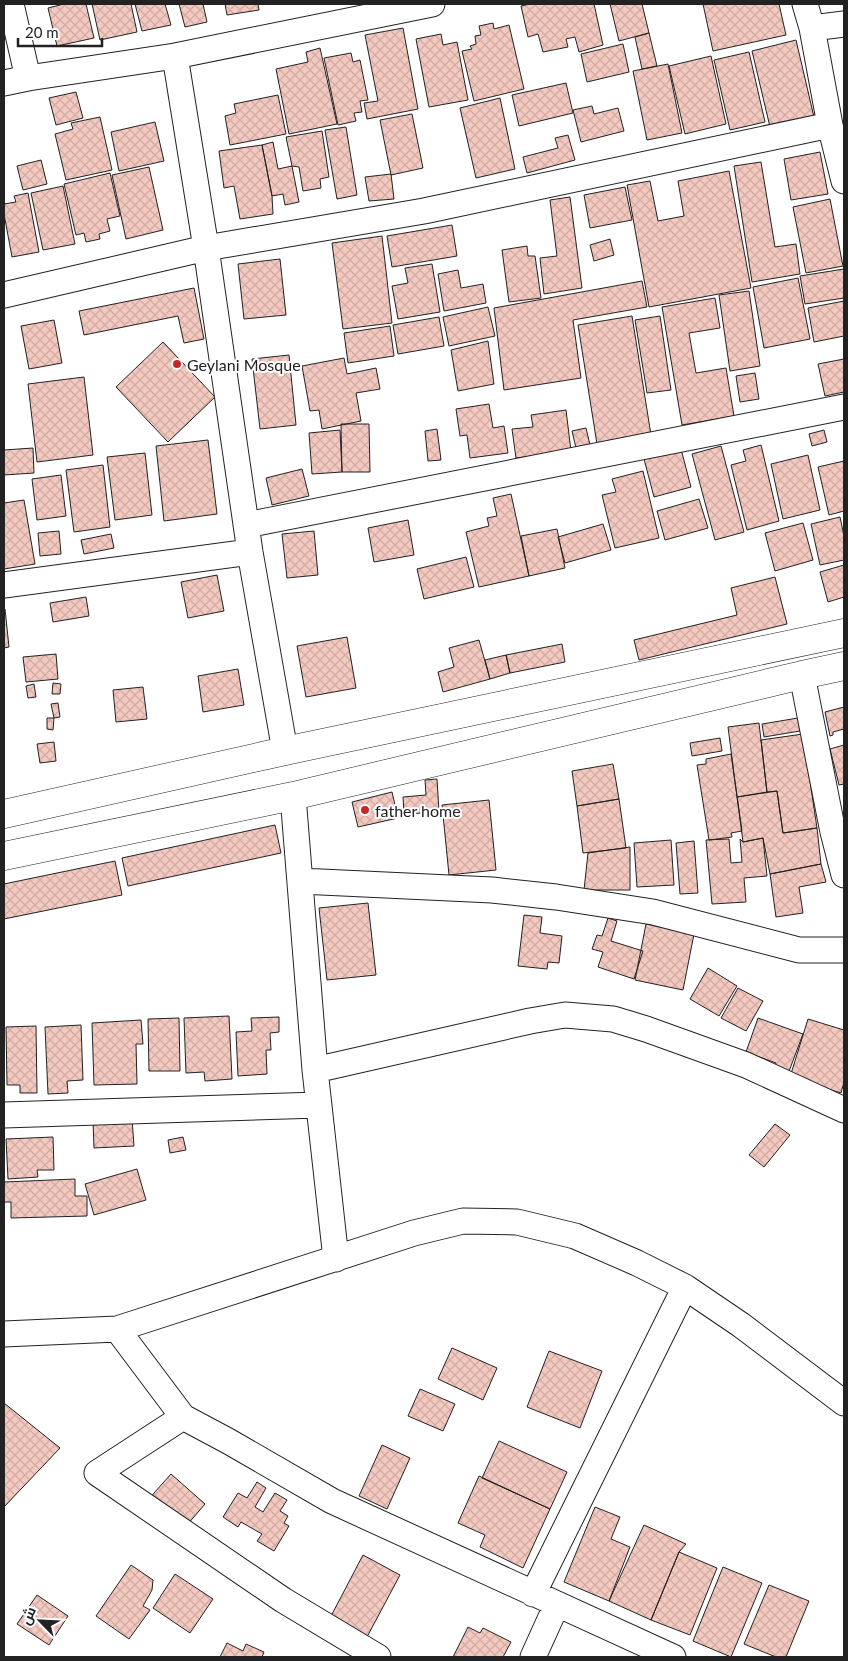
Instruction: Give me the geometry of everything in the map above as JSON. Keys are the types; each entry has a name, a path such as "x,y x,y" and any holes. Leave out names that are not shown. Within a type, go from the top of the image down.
{"highway":[{"path":"4,814 285,751 844,633"},
{"path":"4,856 293,796 844,666"}],"street":[{"path":"11,4 28,78"},
{"path":"4,83 175,56 432,4"},
{"path":"805,4 812,28 830,124 844,181"},
{"path":"812,28 844,24"},
{"path":"175,56 206,248 250,552 285,751"},
{"path":"4,295 206,248 424,211 830,124"},
{"path":"246,525 844,407"},
{"path":"4,585 250,552"},
{"path":"802,675 833,832 844,875"},
{"path":"293,796 315,1070 336,1259"},
{"path":"300,881 492,890 556,897 653,912 798,950 844,950"},
{"path":"315,1070 530,1021 564,1015 590,1016 613,1019 646,1029 746,1065 844,1110"},
{"path":"4,1115 319,1105"},
{"path":"4,1334 117,1329 414,1233 463,1221 517,1222 575,1236 637,1263 685,1287 741,1324 844,1403"},
{"path":"533,1594 685,1287"},
{"path":"117,1329 183,1418 228,1441 332,1501 673,1657"},
{"path":"183,1418 97,1472 283,1600 378,1657"},
{"path":"533,1657 557,1604"}],"building":[{"path":"64,4 86,4 94,38 57,46 48,8"},
{"path":"92,4 131,4 137,32 100,40"},
{"path":"135,4 165,4 171,25 142,31"},
{"path":"179,4 203,4 207,22 185,27"},
{"path":"225,4 258,4 259,10 227,15"},
{"path":"530,4 594,4 603,45 579,52 575,37 566,39 568,47 543,52 538,34 528,37 521,6"},
{"path":"610,4 642,4 649,33 619,41"},
{"path":"703,4 779,4 786,35 713,51"},
{"path":"493,23 494,29 509,25 524,89 474,101 462,51 472,49 470,46 476,44 475,36 481,35 479,26"},
{"path":"403,28 418,109 367,119 364,103 378,101 365,35"},
{"path":"649,33 657,66 642,69 635,37"},
{"path":"441,34 443,45 457,42 468,100 429,107 416,39"},
{"path":"796,40 814,117 770,127 752,51"},
{"path":"623,44 629,72 587,82 581,54"},
{"path":"320,48 337,124 289,134 276,69 308,62 306,52"},
{"path":"749,52 765,122 730,130 714,60"},
{"path":"351,53 353,62 360,60 368,100 360,101 362,112 354,113 356,121 338,125 324,58"},
{"path":"711,56 726,124 685,134 669,66"},
{"path":"668,64 682,133 647,140 633,71"},
{"path":"566,83 573,113 519,126 512,95"},
{"path":"76,92 83,118 56,125 49,98"},
{"path":"278,95 286,134 230,145 225,116 236,113 234,104"},
{"path":"500,98 515,169 476,178 460,108"},
{"path":"592,106 594,114 618,108 624,131 581,142 573,110"},
{"path":"412,114 423,168 391,175 380,120"},
{"path":"100,117 112,170 66,180 55,134 73,129 71,123"},
{"path":"155,122 164,161 119,171 111,132"},
{"path":"346,127 357,195 337,199 325,130"},
{"path":"322,131 329,177 320,179 321,188 303,191 299,167 292,166 286,137"},
{"path":"568,135 575,160 527,173 523,157 558,148 555,138"},
{"path":"273,142 278,169 292,166 299,202 285,205 283,194 272,196 262,145"},
{"path":"262,145 272,196 273,214 240,219 234,186 224,188 219,151"},
{"path":"820,152 828,194 791,200 784,159"},
{"path":"41,160 47,184 23,190 17,166"},
{"path":"761,162 775,247 796,244 800,274 752,282 734,166"},
{"path":"149,167 163,230 126,239 112,175"},
{"path":"729,171 751,288 649,307 627,185 650,181 658,221 684,216 678,181"},
{"path":"110,173 120,216 107,219 110,231 99,234 100,239 86,242 84,233 76,235 64,184"},
{"path":"391,174 394,199 369,201 365,177"},
{"path":"63,186 75,244 43,250 31,193"},
{"path":"625,187 632,220 590,228 584,195"},
{"path":"28,193 39,252 12,257 4,204 16,202 14,196"},
{"path":"570,197 582,288 544,294 540,258 557,256 550,200"},
{"path":"830,199 843,266 806,273 793,207"},
{"path":"452,225 457,256 392,267 387,236"},
{"path":"382,236 392,323 343,329 332,243"},
{"path":"610,239 614,255 594,261 590,245"},
{"path":"527,246 528,256 535,256 541,298 509,302 502,250"},
{"path":"280,259 286,315 244,319 238,264"},
{"path":"432,264 440,312 398,319 392,286 408,283 405,268"},
{"path":"844,269 844,298 805,304 800,276"},
{"path":"458,270 461,288 483,284 486,303 444,311 438,274"},
{"path":"798,278 810,339 764,348 753,287"},
{"path":"642,281 647,307 573,320 581,378 504,390 494,308"},
{"path":"194,288 204,339 184,343 178,316 84,335 79,311"},
{"path":"749,291 760,366 730,371 719,295"},
{"path":"715,298 720,328 689,333 696,373 726,368 734,416 682,425 662,307"},
{"path":"844,301 844,336 814,342 808,308"},
{"path":"488,307 495,336 449,346 443,317"},
{"path":"632,316 651,435 597,444 578,325"},
{"path":"660,316 671,390 647,393 635,320"},
{"path":"439,317 444,346 398,354 393,325"},
{"path":"54,320 62,363 29,369 21,326"},
{"path":"390,326 394,356 348,363 344,333"},
{"path":"488,341 494,384 458,391 451,350"},
{"path":"163,342 215,397 168,442 116,387"},
{"path":"289,355 296,425 260,429 252,359"},
{"path":"344,358 347,374 376,368 380,389 356,393 361,421 322,429 319,410 310,411 302,366"},
{"path":"844,359 844,392 825,396 818,364"},
{"path":"755,373 759,399 740,402 736,376"},
{"path":"84,377 93,455 37,462 28,384"},
{"path":"489,404 493,428 504,426 508,453 470,458 467,435 460,436 456,409"},
{"path":"566,410 571,451 516,458 512,429 533,427 531,415"},
{"path":"341,424 369,424 370,472 342,472"},
{"path":"586,428 590,445 576,448 572,431"},
{"path":"437,429 441,460 428,461 425,431"},
{"path":"340,430 342,472 312,474 309,433"},
{"path":"824,430 827,442 812,446 809,434"},
{"path":"208,440 217,514 164,521 156,446"},
{"path":"761,445 779,521 747,530 731,465 746,461 743,450"},
{"path":"721,446 744,532 715,540 692,454"},
{"path":"33,448 34,473 4,475 4,450"},
{"path":"681,449 691,487 654,497 644,459"},
{"path":"145,453 152,515 115,520 107,457"},
{"path":"808,455 820,510 783,519 771,464"},
{"path":"844,461 844,511 829,515 818,467"},
{"path":"103,465 110,527 74,532 66,470"},
{"path":"302,469 309,496 272,505 266,478"},
{"path":"643,471 659,538 615,548 602,495 616,492 612,479"},
{"path":"61,475 66,516 37,520 32,479"},
{"path":"511,494 529,576 479,587 466,532 489,526 487,518 497,516 493,498"},
{"path":"699,499 708,528 665,540 657,511"},
{"path":"24,500 35,564 4,569 4,503"},
{"path":"840,517 844,536 844,560 820,565 811,524"},
{"path":"408,520 414,555 374,562 368,528"},
{"path":"803,523 813,560 775,571 765,533"},
{"path":"603,524 611,550 565,563 558,537"},
{"path":"557,529 565,568 529,576 521,536"},
{"path":"59,531 61,554 40,556 38,533"},
{"path":"314,531 318,575 287,578 282,534"},
{"path":"111,534 114,548 84,554 81,540"},
{"path":"466,557 474,587 424,599 417,569"},
{"path":"844,565 844,597 828,602 820,572"},
{"path":"217,575 224,611 188,618 181,582"},
{"path":"775,577 787,624 639,660 634,640 737,615 731,588"},
{"path":"86,597 89,616 53,622 50,603"},
{"path":"4,609 9,647 4,648"},
{"path":"347,637 356,688 306,697 297,646"},
{"path":"479,640 490,679 443,692 438,672 454,667 449,648"},
{"path":"562,644 565,662 510,673 506,655"},
{"path":"56,654 58,679 26,682 23,657"},
{"path":"506,655 510,673 490,679 485,660"},
{"path":"238,669 244,705 203,712 198,676"},
{"path":"53,683 61,684 60,694 52,694"},
{"path":"34,684 36,697 28,698 26,686"},
{"path":"143,687 147,719 116,722 113,690"},
{"path":"58,703 60,717 54,718 51,704"},
{"path":"844,707 844,729 833,732 833,735 830,736 825,712"},
{"path":"47,718 54,718 53,730 47,729"},
{"path":"798,718 800,731 764,737 762,724"},
{"path":"759,723 767,792 737,797 728,727"},
{"path":"803,734 817,828 783,833 777,791 767,792 761,740"},
{"path":"720,738 722,751 692,756 690,743"},
{"path":"54,742 56,761 40,763 37,744"},
{"path":"844,745 844,784 839,785 830,749"},
{"path":"731,754 742,831 731,833 732,837 709,840 697,765 706,764 706,759"},
{"path":"613,764 619,799 577,806 572,771"},
{"path":"437,779 439,812 404,814 403,797 426,795 425,780"},
{"path":"777,791 783,833 817,828 821,864 770,874 763,838 743,842 737,797"},
{"path":"392,792 398,818 358,827 352,802"},
{"path":"619,799 626,848 583,853 577,806"},
{"path":"489,800 496,870 449,875 442,805"},
{"path":"275,825 281,853 128,886 122,858"},
{"path":"763,838 767,876 744,878 746,902 712,904 706,840 729,839 731,863 742,862 740,839 743,842"},
{"path":"671,840 674,885 637,887 634,843"},
{"path":"694,841 698,893 680,894 676,843"},
{"path":"630,847 630,890 584,890 588,853"},
{"path":"115,861 122,895 4,919 4,884"},
{"path":"821,864 826,882 799,887 803,913 776,917 770,874"},
{"path":"368,903 376,975 327,980 319,908"},
{"path":"524,915 542,917 540,933 562,936 559,963 548,962 547,969 518,966"},
{"path":"608,918 617,921 611,941 643,951 634,979 598,967 603,952 592,949 597,935 602,936"},
{"path":"646,924 694,934 683,990 635,980"},
{"path":"708,968 737,986 719,1016 690,999"},
{"path":"738,988 763,1001 746,1031 721,1018"},
{"path":"229,1016 232,1079 205,1081 204,1072 186,1073 184,1018"},
{"path":"279,1017 279,1032 270,1033 271,1050 266,1050 267,1074 238,1076 236,1032 252,1031 251,1018"},
{"path":"179,1018 180,1071 149,1071 148,1019"},
{"path":"758,1018 803,1034 788,1074 774,1069 776,1063 746,1052"},
{"path":"808,1019 844,1030 844,1082 841,1093 790,1077"},
{"path":"141,1020 143,1044 136,1044 137,1084 94,1085 92,1023"},
{"path":"81,1025 83,1080 67,1081 68,1093 48,1094 45,1027"},
{"path":"36,1026 37,1093 20,1093 20,1085 7,1085 6,1027"},
{"path":"132,1119 134,1146 94,1148 93,1121"},
{"path":"775,1124 790,1135 764,1167 749,1155"},
{"path":"53,1137 54,1170 37,1170 38,1177 8,1179 6,1139"},
{"path":"183,1137 186,1150 170,1153 168,1140"},
{"path":"137,1169 146,1200 94,1215 85,1184"},
{"path":"75,1179 75,1196 87,1196 87,1216 11,1218 11,1202 4,1202 4,1182"},
{"path":"452,1348 497,1368 483,1400 438,1379"},
{"path":"549,1351 602,1371 580,1428 527,1407"},
{"path":"420,1389 455,1404 443,1431 408,1416"},
{"path":"4,1403 60,1448 4,1507"},
{"path":"499,1441 567,1472 550,1509 482,1478"},
{"path":"382,1445 410,1458 387,1509 359,1496"},
{"path":"171,1474 205,1504 181,1532 146,1502"},
{"path":"479,1476 550,1509 523,1568 480,1547 485,1535 458,1523"},
{"path":"257,1482 266,1488 255,1507 263,1512 275,1493 287,1500 280,1511 288,1516 284,1523 289,1526 274,1551 257,1541 262,1534 241,1522 238,1527 223,1517 238,1493 247,1498"},
{"path":"595,1507 620,1517 611,1539 630,1547 609,1601 564,1582"},
{"path":"644,1525 686,1544 679,1552 651,1620 609,1601"},
{"path":"679,1552 717,1568 690,1635 651,1620"},
{"path":"363,1555 400,1575 367,1637 330,1618"},
{"path":"131,1565 153,1580 152,1590 143,1606 150,1610 129,1639 96,1616"},
{"path":"723,1567 762,1583 731,1657 693,1641"},
{"path":"175,1574 213,1599 190,1633 153,1608"},
{"path":"769,1585 809,1601 786,1657 776,1657 744,1644"},
{"path":"37,1595 68,1616 49,1645 17,1624"},
{"path":"468,1627 480,1633 483,1628 511,1642 503,1657 453,1657"},
{"path":"227,1643 243,1651 246,1644 264,1652 262,1657 220,1657"}],"place":[{"name":"Geylani Mosque","path":"177,364"},
{"name":"father home","path":"365,810"}]}
